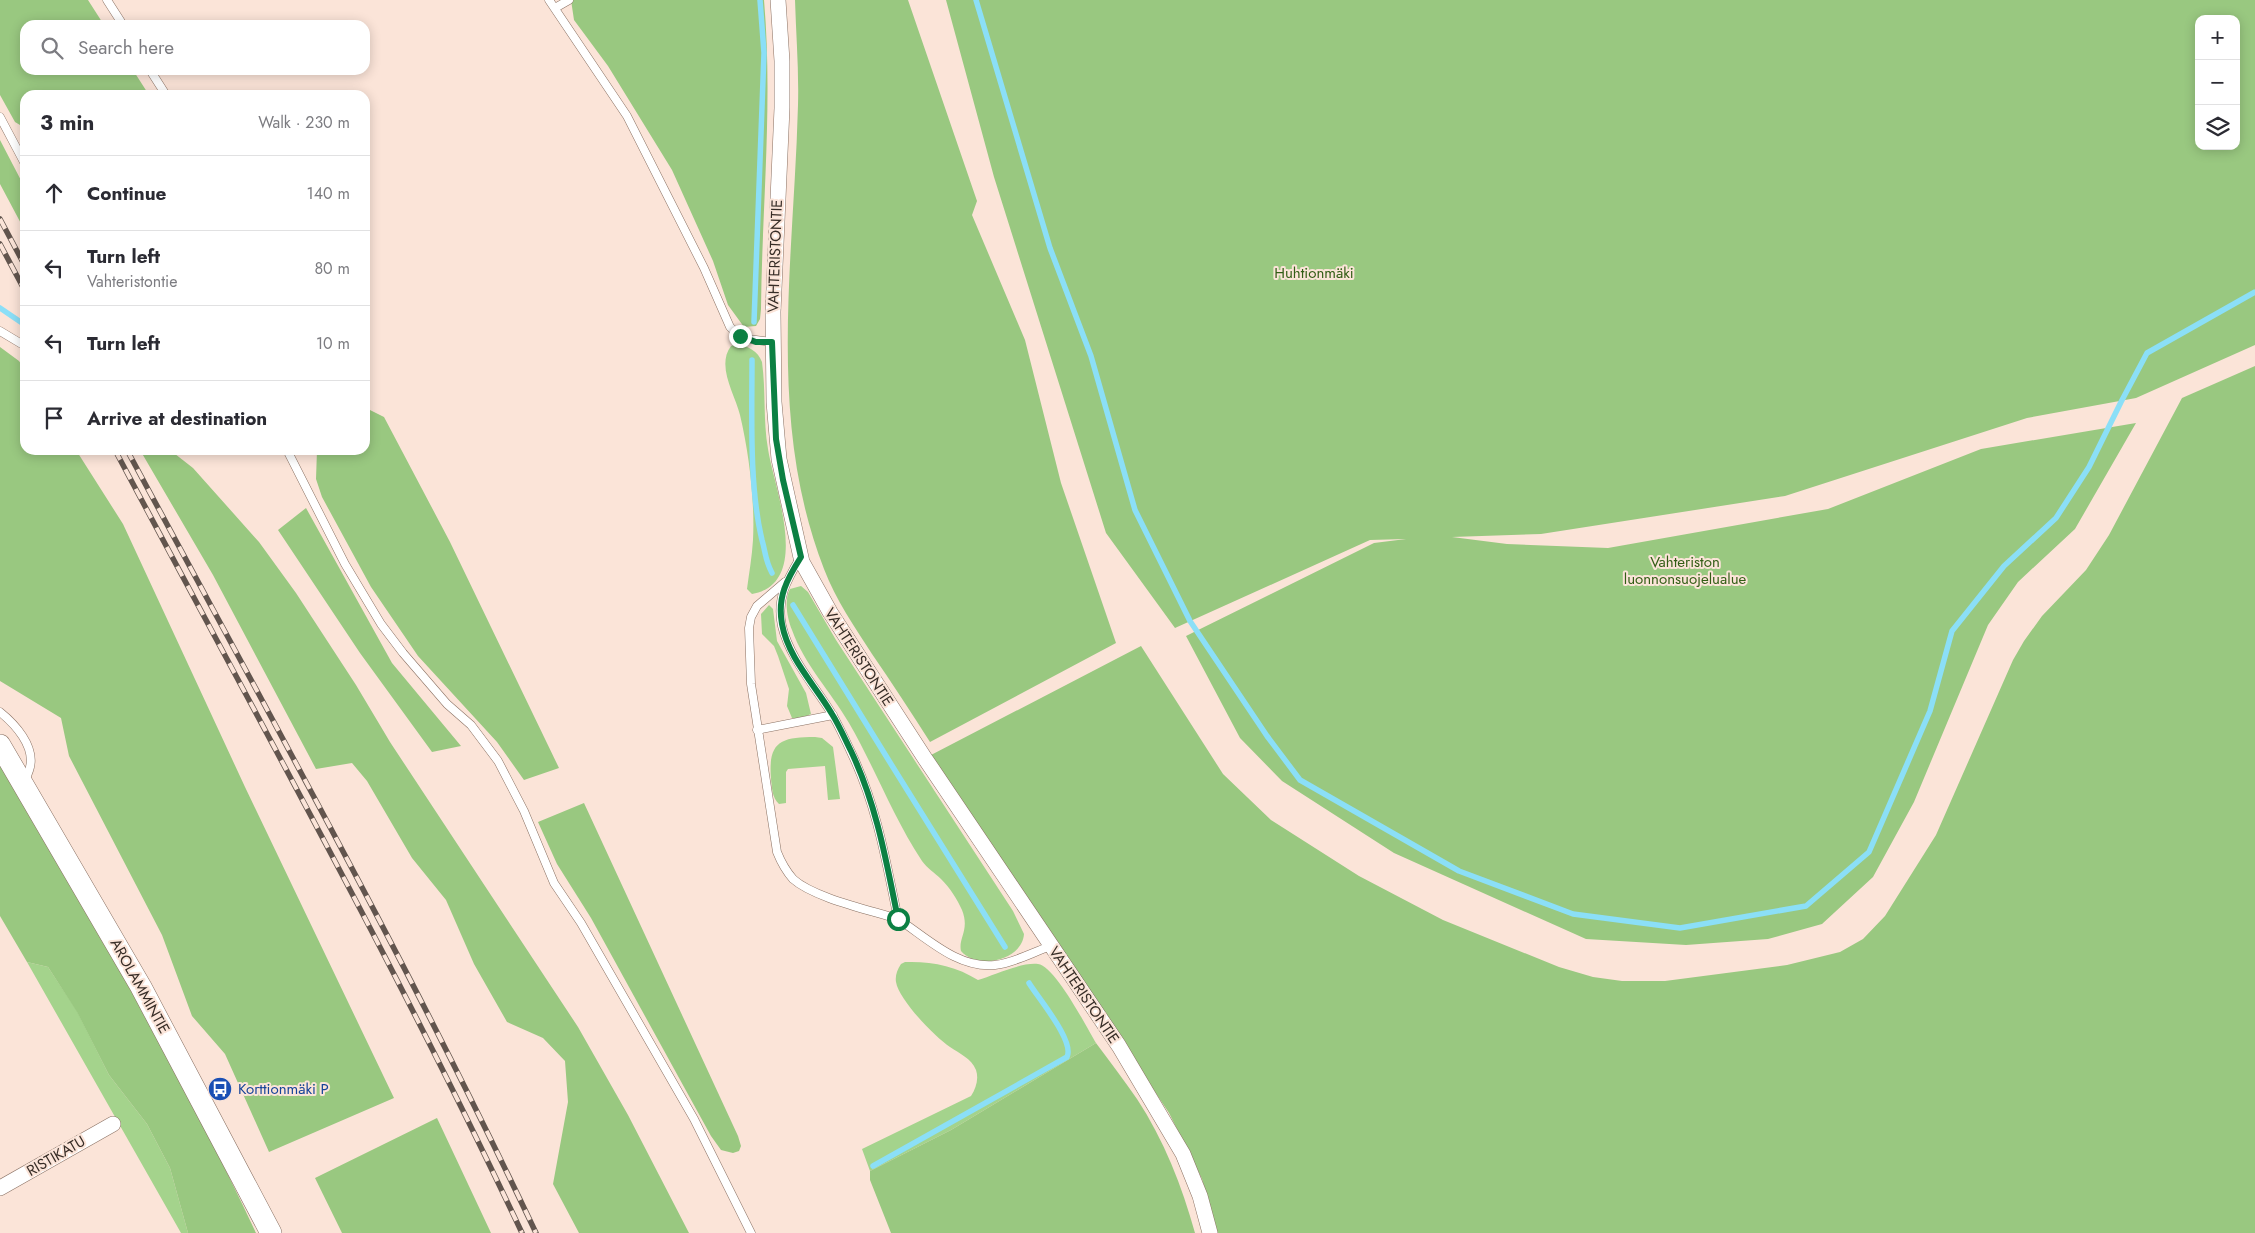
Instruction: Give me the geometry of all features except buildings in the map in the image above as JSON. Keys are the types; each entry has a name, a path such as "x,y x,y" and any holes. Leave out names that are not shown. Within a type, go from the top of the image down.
{"street":[{"name":"VAHTERISTONTIE","path":"778,0 782,60 782,108 772,342 776,439 783,480 801,557 810,579 830,612 924,757 1119,1046 1173,1136 1192,1174 1210,1233"},
{"name":"AROLAMMINTIE","path":"0,745 141,986 270,1233"},
{"name":"RISTIKATU","path":"0,1188 113,1124"}],"lane":[{"path":"107,0 120,20"},
{"path":"549,0 627,116 696,251 730,327 748,340 772,342"},
{"path":"555,8 569,0"},
{"path":"153,75 163,90"},
{"path":"0,117 20,155"},
{"path":"0,331 20,343"},
{"path":"290,455 345,564 381,624 402,653 441,697 471,725 498,761 524,811 554,883 581,923 694,1119 750,1233"},
{"path":"801,557 785,582 762,600 750,616 750,669 757,730 775,842 781,861 788,873 801,885 812,891 898,919 956,958 969,963 994,965 1051,946"},
{"path":"785,582 780,604 785,636 800,665 833,715 864,781 875,810 898,919"},
{"path":"0,712 12,721 28,745 31,765 24,784"},
{"path":"757,730 833,715"}],"green space":[{"path":"0,0 88,0 101,20 20,20 20,75 136,75 146,90 20,90 20,125 15,122 0,95"},
{"path":"571,0 764,0 767,116 761,309 760,319 756,326 744,327 728,305 713,261 672,170 608,66 574,20"},
{"path":"795,0 908,0 977,201 972,215 1025,340 1061,483 1116,643 930,742 852,623 829,580 806,513 795,456 789,398 788,340 789,281 798,105"},
{"name":"Huhtionmäki","path":"946,0 2255,0 2255,345 2136,398 2027,418 1785,496 1541,534 1452,537 1507,544 1608,548 1828,509 1981,449 2136,423 2075,529 2018,582 1988,625 1914,802 1873,877 1822,924 1768,939 1686,945 1586,939 1394,853 1282,781 1240,738 1186,636 1374,543 1406,539 1370,540 1175,628 1106,533 994,177"},
{"path":"0,140 20,178 20,222 0,184"},
{"path":"737,344 752,350 762,362 766,438 782,509 785,532 785,554 781,572 770,586 752,594 747,589 753,540 751,477 740,415 728,380 725,362 731,346"},
{"path":"0,347 20,362 20,455 79,455 123,524 245,787 394,1098 269,1152 225,1054 192,1016 162,935 69,756 61,718 0,681"},
{"path":"2255,366 2255,1233 1217,1233 1202,1179 1169,1113 931,755 1141,646 1223,774 1271,820 1359,876 1443,920 1559,967 1593,977 1622,981 1665,981 1787,965 1840,952 1863,939 1885,916 1936,835 2013,660 2042,616 2086,570 2109,535 2182,398"},
{"path":"370,410 384,417 450,542 559,768 524,780 497,742 418,656 371,587 322,497 316,479 317,455 370,455"},
{"path":"143,455 176,455 193,468 259,542 296,593 356,685 390,742 578,1027 628,1115 689,1233 579,1233 553,1184 568,1102 565,1061 543,1038 507,1022 474,964 446,900 412,858 367,781 352,763 316,769 213,575"},
{"path":"306,508 392,663 461,746 432,752 360,653 278,530"},
{"path":"801,586 808,592 836,640 1013,911 1024,934 1016,951 998,960 987,961 968,957 961,951 965,923 958,902 944,882 924,864 893,810 849,723 803,655 797,642 789,620 787,604 790,589"},
{"path":"769,605 773,609 777,641 806,693 811,714 800,719 792,718 787,706 789,689 778,656 774,646 762,634 761,614"},
{"path":"793,738 822,738 833,747 840,799 828,800 825,766 788,769 786,772 786,803 779,804 774,796 771,779 774,749 779,744"},
{"path":"0,764 68,879 166,1054 256,1233 188,1233 170,1168 147,1124 109,1075 77,1012 48,967 27,962 0,916"},
{"path":"584,803 738,1136 741,1146 739,1151 733,1153 721,1150 711,1136 591,918 557,864 538,822"},
{"path":"27,962 48,967 77,1011 109,1075 147,1124 170,1168 188,1233 181,1233"},
{"path":"905,962 943,965 961,971 978,980 1016,967 1038,964 1045,967 1061,985 1096,1043 951,1130 870,1171 862,1149 971,1096 976,1087 977,1073 971,1062 943,1042 919,1018 910,1008 899,990 896,982 897,973 901,964"},
{"path":"1096,1043 1137,1099 1156,1131 1178,1181 1195,1233 891,1233 870,1180 870,1171 951,1130"},
{"path":"437,1118 491,1233 342,1233 315,1178"}],"waterway":[{"path":"754,322 764,53 760,0"},
{"path":"976,0 1050,248 1091,356 1135,510 1190,621 1267,736 1300,780 1459,871 1573,914 1680,928 1806,906 1869,852 1930,711 1952,631 2004,566 2056,518 2089,467 2147,353 2255,292"},
{"path":"0,308 20,322"},
{"path":"752,360 752,451 755,497 762,540 772,573"},
{"path":"793,605 1005,947"},
{"path":"873,1166 1067,1057 1066,1041 1061,1031 1029,983"}],"railway":[{"path":"0,219 20,257"},
{"path":"0,244 20,282"},
{"path":"118,455 375,937 522,1233"},
{"path":"130,455 388,937 536,1233"}],"place":[{"name":"Korttionmäki P","path":"220,1089"}],"route":[{"path":"740,336 756,342 772,342 776,439 783,480 801,557 785,582 780,611 782,626 800,665 833,715 864,781 875,810 898,919"}],"park label":[{"name":"Vahteriston luonnonsuojelualue","path":"1685,570"}]}
